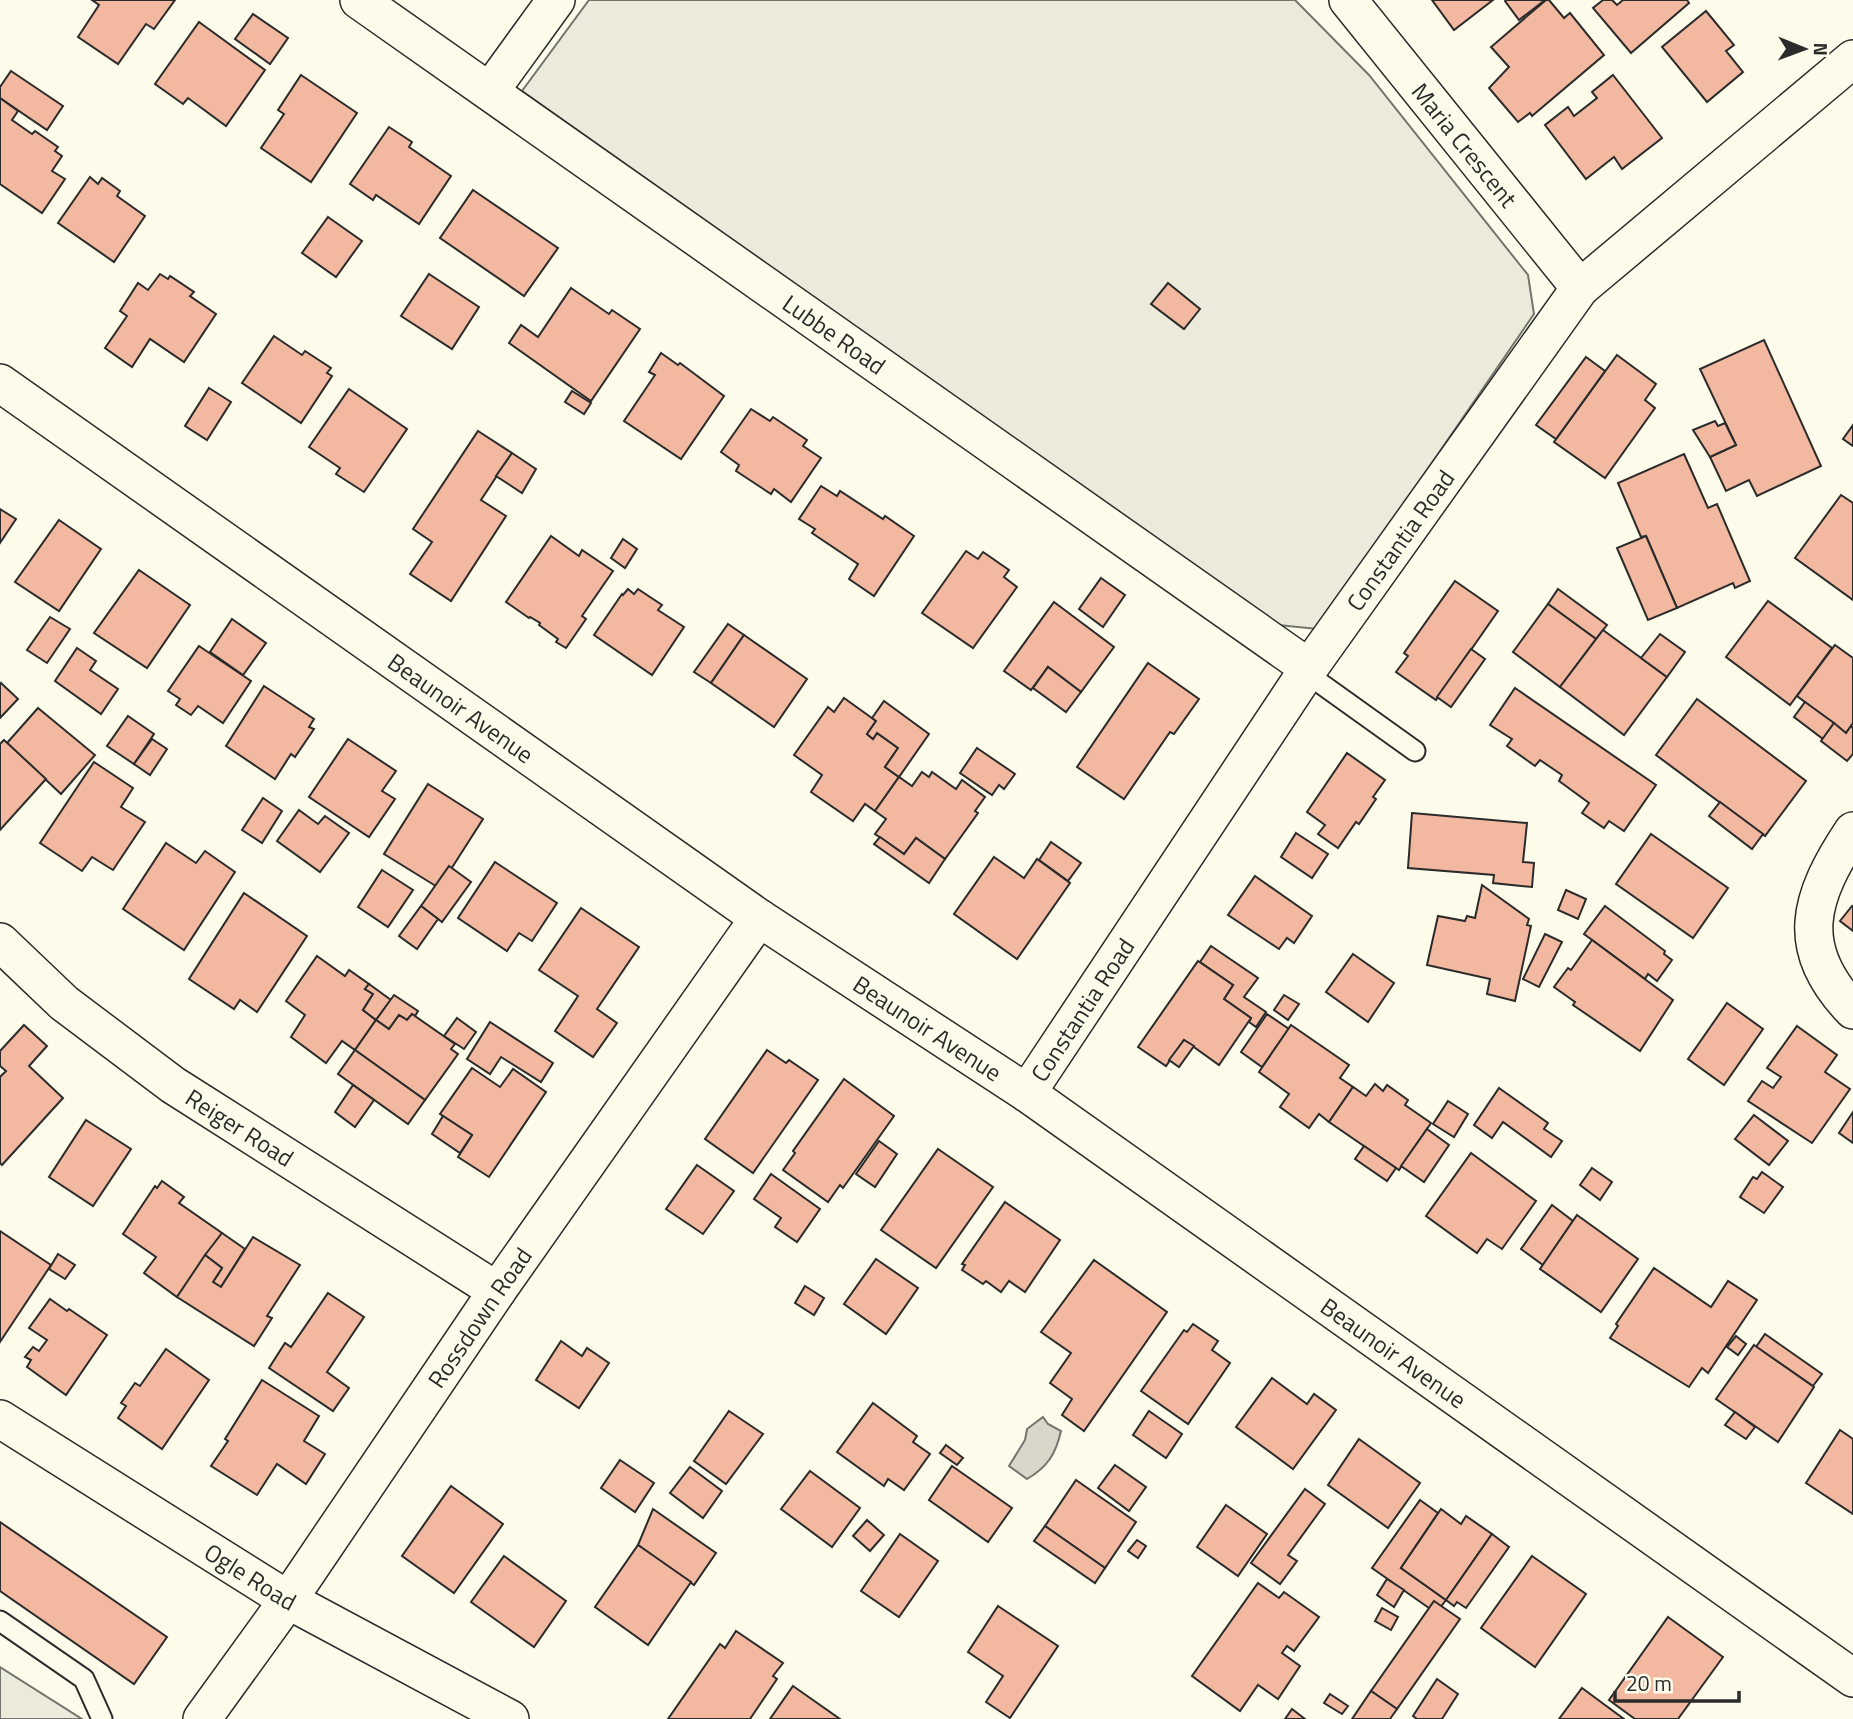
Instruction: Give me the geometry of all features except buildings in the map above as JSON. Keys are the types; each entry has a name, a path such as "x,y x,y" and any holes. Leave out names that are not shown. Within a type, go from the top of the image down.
{"street":[{"name":"Lubbe Road","path":"359,0 1308,671"},
{"path":"490,91 556,0"},
{"name":"Maria Crescent","path":"1348,0 1580,288"},
{"name":"Constantia Road","path":"1027,1093 1308,671 1580,288 1853,59"},
{"name":"Beaunoir Avenue","path":"0,383 759,918 1027,1093 1853,1678"},
{"path":"1853,831 1819,892 1812,930 1820,962 1837,993 1853,1010"},
{"name":"Rossdown Road","path":"202,1719 288,1600 497,1291 759,918"},
{"name":"Reiger Road","path":"0,942 64,1003 173,1085 497,1291"},
{"name":"Ogle Road","path":"0,1419 288,1600 510,1719"}],"lane":[{"path":"1308,671 1415,751"},
{"path":"0,1621 84,1679 102,1719"}],"shaded area":[{"path":"589,0 1295,0 1369,75 1528,275 1534,314 1318,629 1278,625 522,91"},
{"path":"1043,1417 1048,1424 1061,1431 1059,1439 1046,1464 1027,1479 1009,1466 1025,1440 1027,1429"},
{"path":"0,1667 82,1719 0,1719"}]}
